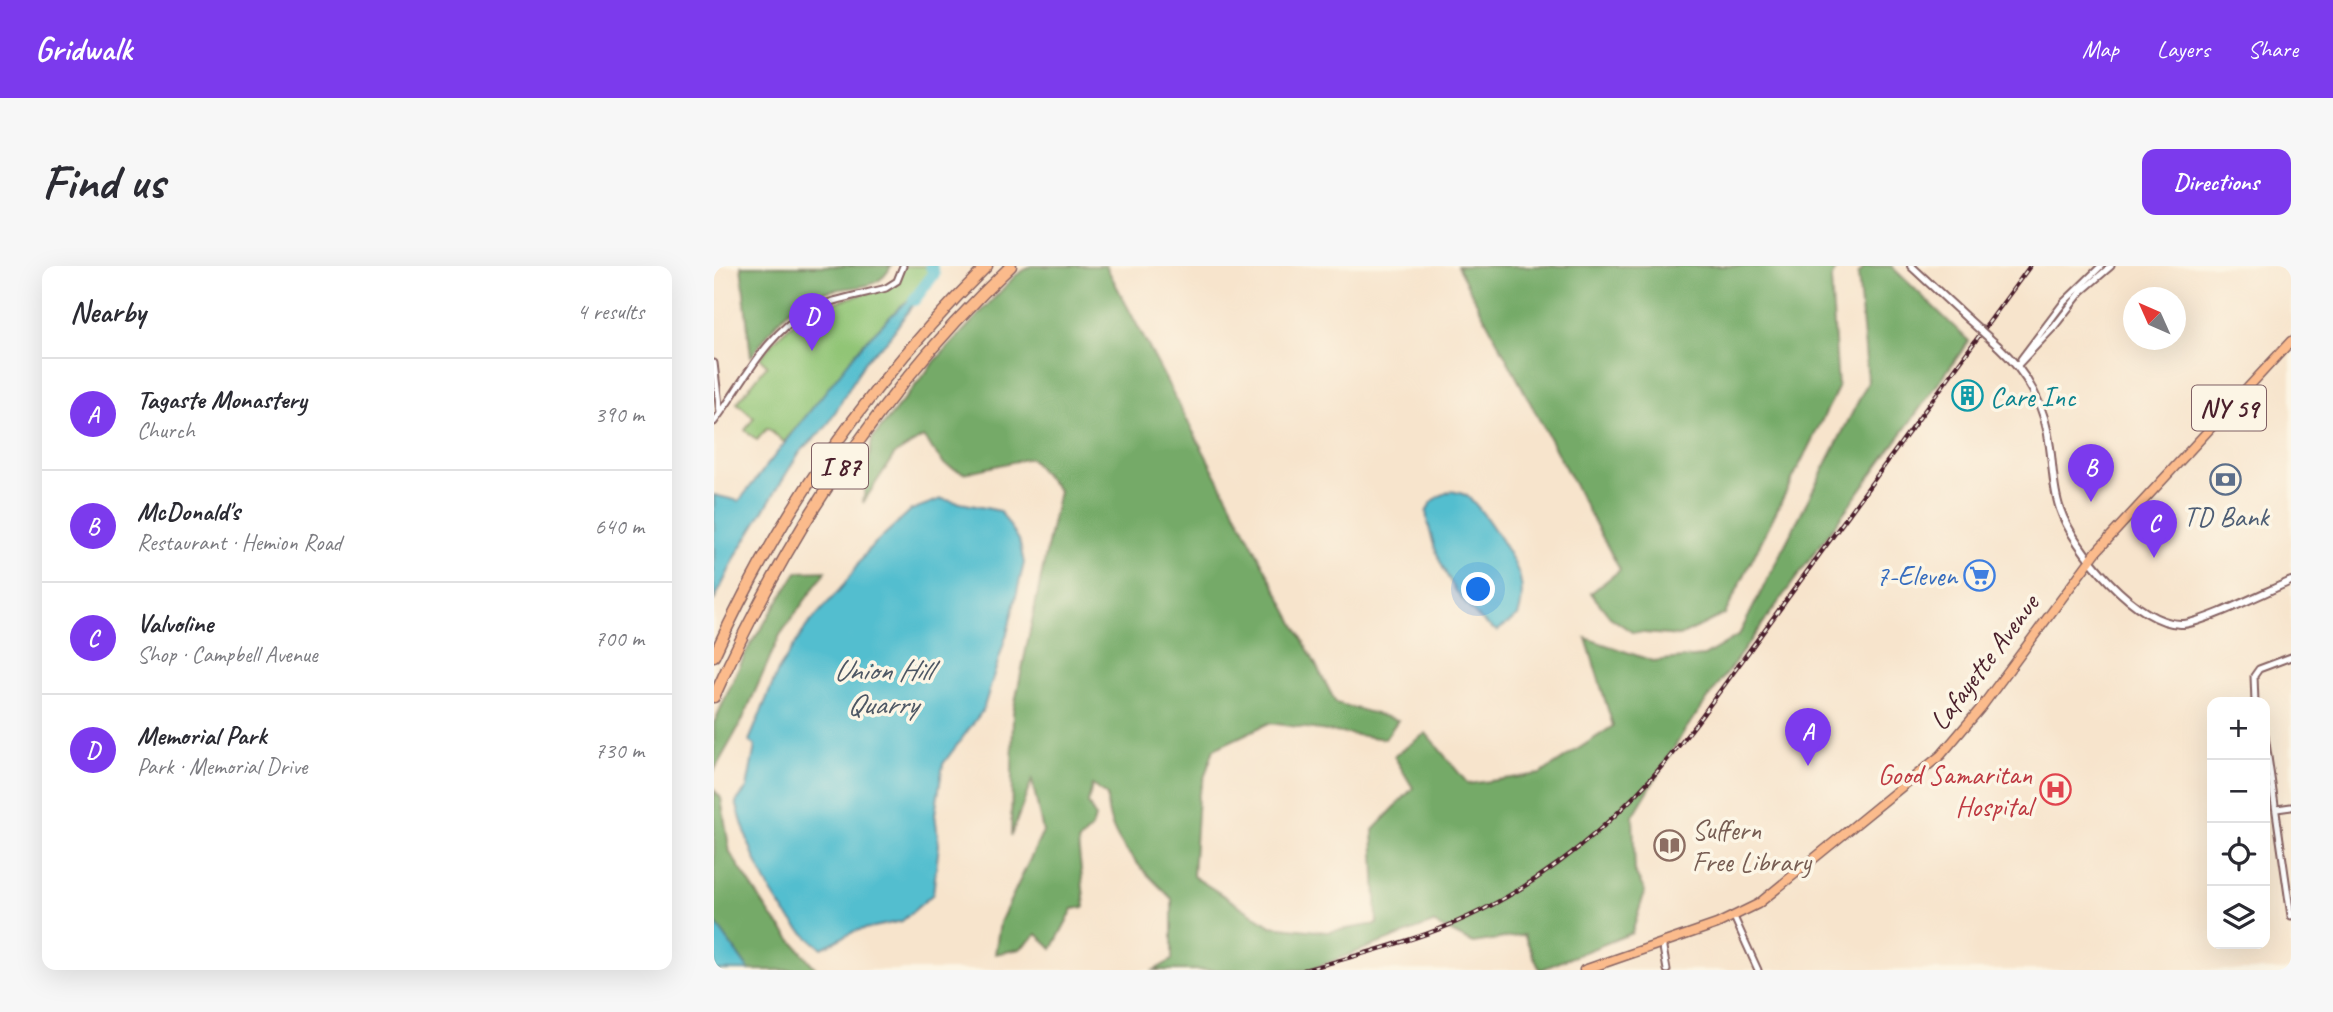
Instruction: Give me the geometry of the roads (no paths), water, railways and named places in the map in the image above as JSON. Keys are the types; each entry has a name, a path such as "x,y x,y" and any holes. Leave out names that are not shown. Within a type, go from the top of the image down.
{"highway":[{"name":"I 87","path":"714,656 770,546 827,456 914,344 987,266"},
{"name":"I 87","path":"714,697 767,584 840,466 926,355 1011,266"}],"main road":[{"name":"NY 59","path":"2091,561 2165,474 2291,341"},
{"name":"Lafayette Avenue","path":"1584,970 1734,917 1778,888 1941,755 1966,727 2091,561"}],"street":[{"path":"714,422 770,343 795,318 811,309 886,288 897,281 903,266"},
{"path":"1911,266 2018,365 2043,412 2060,509 2073,535 2091,561 2136,605 2166,623 2187,623 2291,581"},
{"path":"2018,365 2025,350 2064,302 2101,266"},
{"path":"2018,365 2054,327 2082,291 2111,266"},
{"path":"714,363 720,413"},
{"path":"2255,697 2254,676 2259,669 2291,657"},
{"path":"2269,760 2291,916"},
{"path":"2277,809 2291,807"},
{"path":"1734,917 1758,970"},
{"path":"1662,943 1667,970"}],"water":[{"path":"924,289 886,342 867,358 827,426 799,453 737,554 714,601 714,495 739,501 863,344 901,306"},
{"path":"1452,491 1464,494 1474,502 1505,547 1520,578 1522,597 1518,616 1497,631 1474,613 1454,588 1434,546 1427,510 1437,498"},
{"name":"Union Hill Quarry","path":"941,499 1000,511 1019,540 1024,563 1008,630 983,710 943,764 935,814 939,845 933,894 902,921 855,931 822,948 790,919 777,901 749,843 736,802 747,788 755,746 749,741 778,671 806,627 843,586 869,549 911,510"},
{"path":"714,921 749,970 714,970"}],"waterway":[{"path":"914,300 934,274 931,266"}],"railway":[{"path":"1304,970 1411,939 1467,917 1543,874 1611,819 1671,756 1698,721 2030,266"}],"place":[{"name":"Memorial Park","path":"812,351"},
{"name":"Care Inc","path":"1967,396"},
{"name":"TD Bank","path":"2226,479"},
{"name":"McDonald's","path":"2091,502"},
{"name":"Valvoline","path":"2154,558"},
{"name":"7-Eleven","path":"1980,575"},
{"name":"Tagaste Monastery","path":"1808,766"},
{"name":"Good Samaritan Hospital","path":"2055,790"},
{"name":"Suffern Free Library","path":"1669,845"}]}
